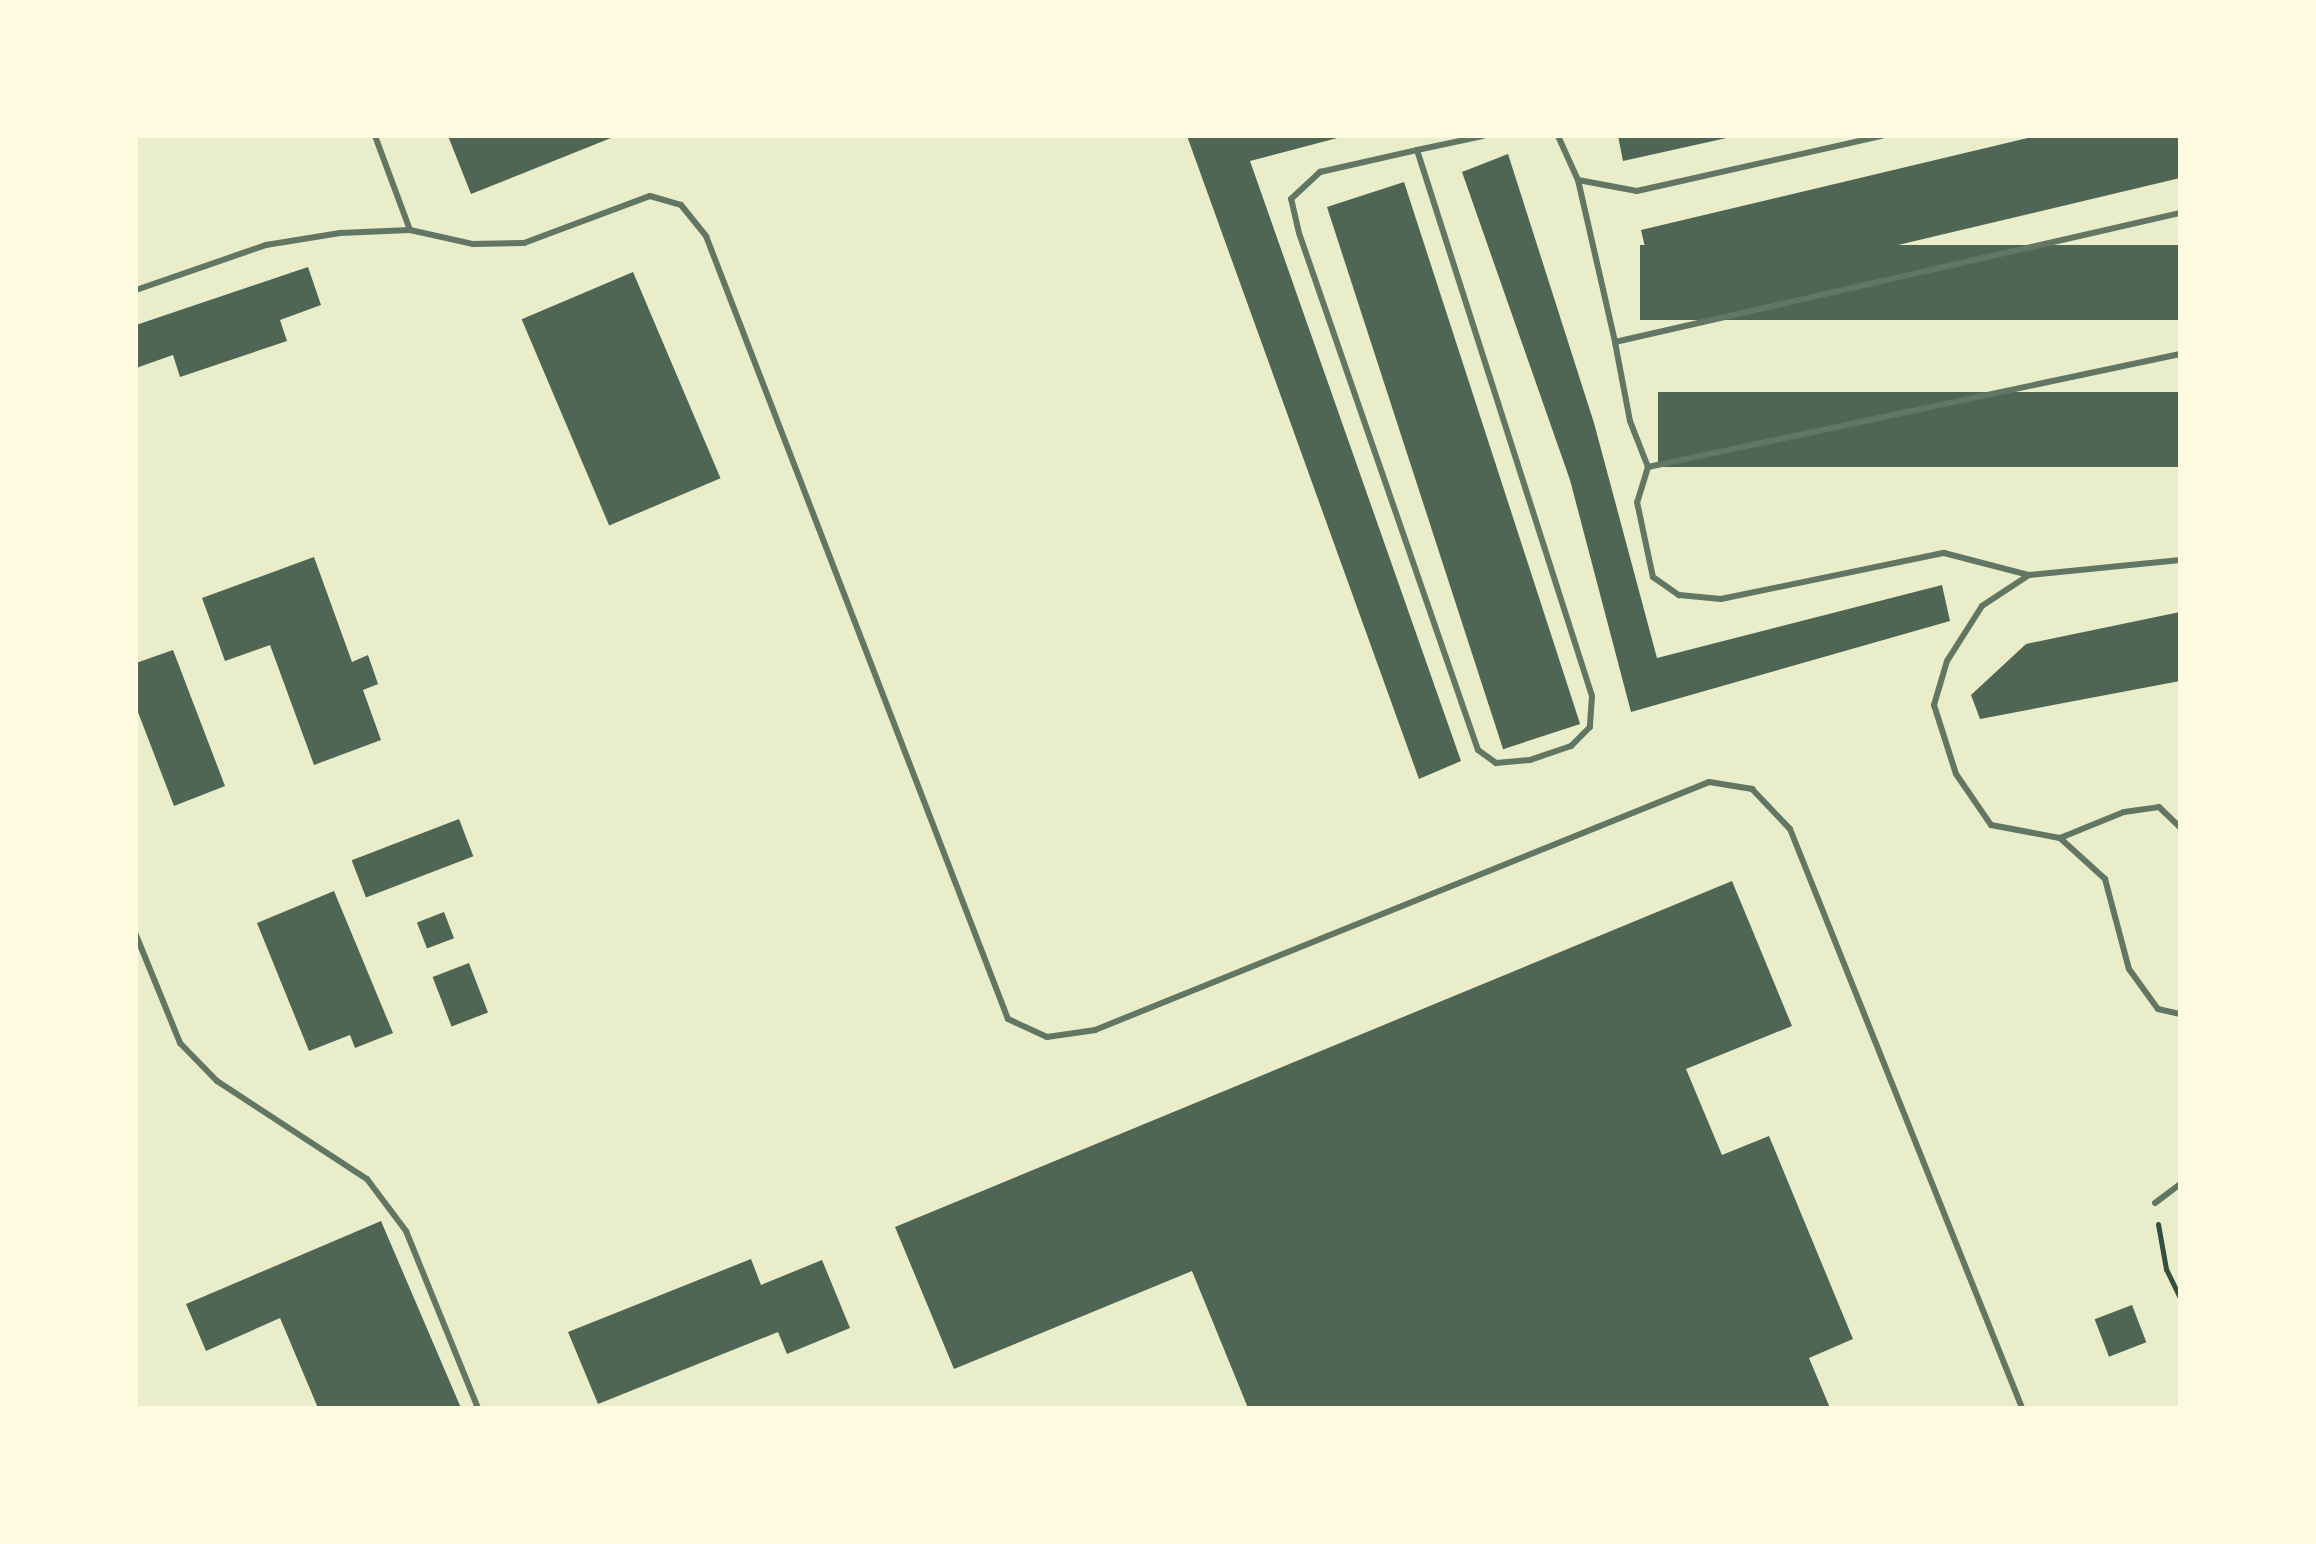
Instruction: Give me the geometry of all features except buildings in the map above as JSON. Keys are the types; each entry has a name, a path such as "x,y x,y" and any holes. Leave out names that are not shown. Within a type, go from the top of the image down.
{"lane":[{"path":"375,136 410,230"},
{"path":"1417,150 1592,696 1590,727 1571,746 1530,760 1496,763 1478,750 1304,248 1291,199 1320,172 1417,150 1483,136"},
{"path":"1558,136 1578,180 1630,421 1648,467 1637,502 1653,577 1679,595 1721,599 1944,553 2029,575 2180,560"},
{"path":"1578,180 1637,191 1882,136"},
{"path":"136,290 266,245 340,233 410,230 473,244 524,243 650,196 681,205 706,236 1008,1019 1047,1037 1095,1030 1709,782 1752,789 1790,829 2022,1408"},
{"path":"1615,342 2180,213"},
{"path":"1648,467 2180,354"},
{"path":"2029,575 1982,606 1947,661 1934,705 1956,774 1991,825 2060,838 2105,879 2129,969 2158,1009 2180,1014"},
{"path":"2060,838 2124,812 2159,807 2180,827"},
{"path":"136,935 180,1043 217,1081 367,1179 406,1231 478,1408"},
{"path":"2155,1203 2180,1184"}],"path":[{"path":"2155,1203 2166,1269 2180,1298"}]}
